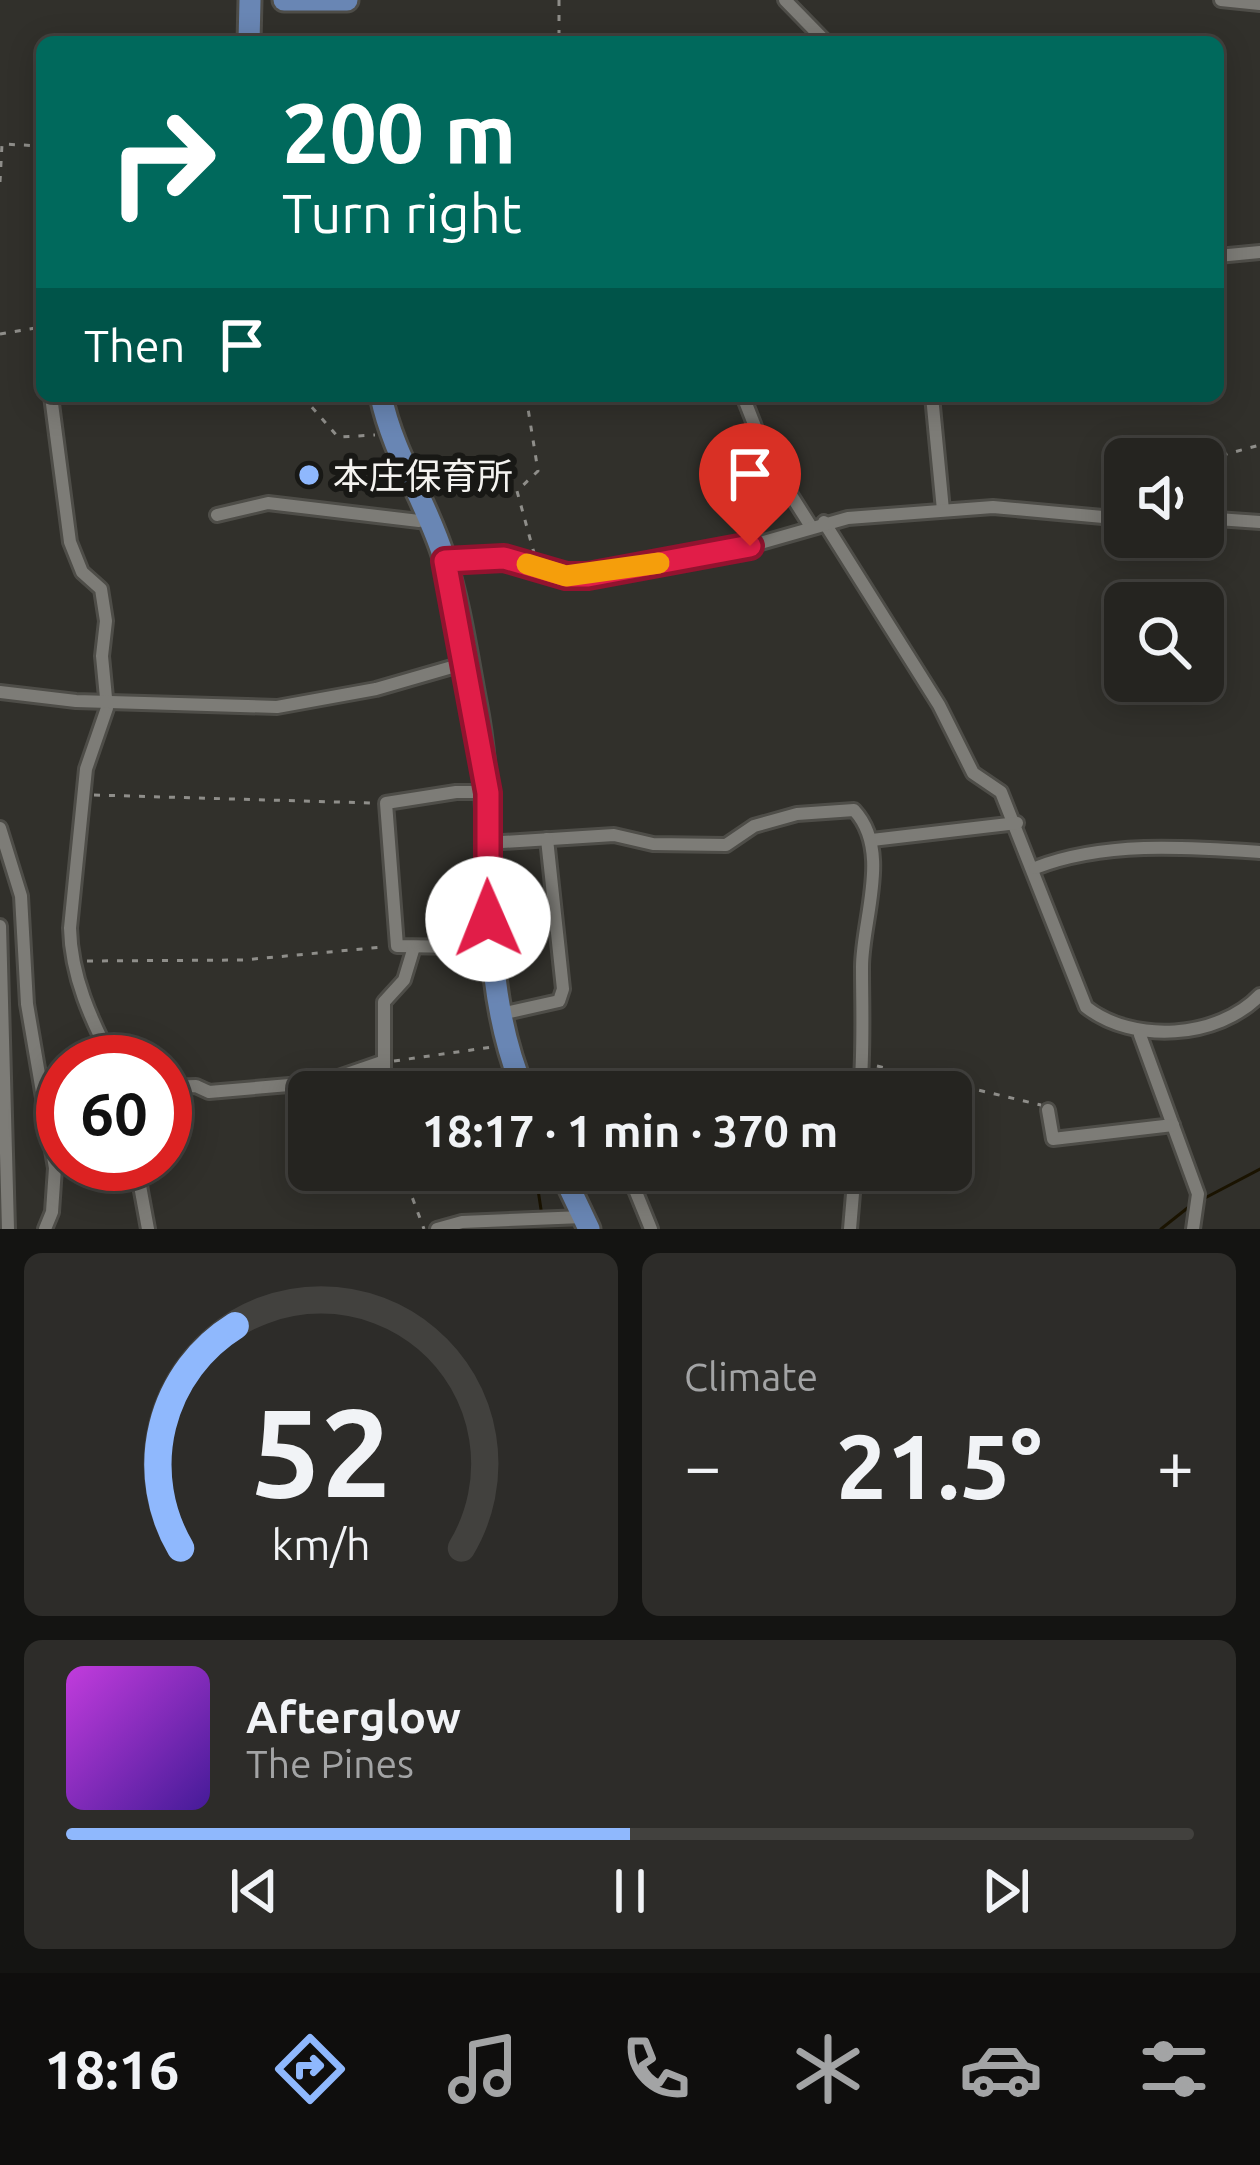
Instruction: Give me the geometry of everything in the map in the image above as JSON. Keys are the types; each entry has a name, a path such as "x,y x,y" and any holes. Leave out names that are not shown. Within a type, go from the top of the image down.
{"main road":[{"path":"248,36 250,0"},
{"path":"284,0 346,0"},
{"path":"382,402 389,434 445,561 466,663 488,793 488,940 506,1045 518,1071"},
{"path":"571,1191 586,1223"}],"street":[{"path":"785,0 820,36"},
{"path":"1221,0 1260,4"},
{"path":"1224,255 1260,252"},
{"path":"52,402 70,542 82,572 101,589 106,700 83,794 72,883 73,962 99,1035"},
{"path":"745,402 767,457 939,705 973,773 1001,792 1035,868 1082,1001 1101,1019 1140,1034 1228,1018 1260,995"},
{"path":"933,402 943,510"},
{"path":"217,515 268,503 418,521 426,517"},
{"path":"445,561 504,558 588,576 750,546 817,524 993,507 1104,518"},
{"path":"1224,519 1260,522"},
{"path":"0,692 288,706 466,663"},
{"path":"488,793 456,792 386,803 397,946 462,947 488,940"},
{"path":"487,843 614,835 653,844 726,845 754,826 844,807 860,816 872,840 872,902 862,963 862,1071"},
{"path":"872,840 982,832 1017,823"},
{"path":"0,828 21,896 27,1004 36,1057"},
{"path":"501,1014 560,1001 563,989 547,839"},
{"path":"1035,868 1081,853 1179,847 1260,851"},
{"path":"0,926 8,1229"},
{"path":"383,1071 384,1002 404,980 414,947"},
{"path":"1140,1034 1198,1194 1193,1229"},
{"path":"192,1086 209,1092 324,1082 382,1062"},
{"path":"1048,1110 1052,1139 1173,1125"},
{"path":"45,1229 53,1191"},
{"path":"141,1191 148,1229"},
{"path":"636,1191 651,1229"},
{"path":"850,1229 853,1191"},
{"path":"437,1229 462,1222 586,1223"}],"path":[{"path":"559,0 559,36"},
{"path":"0,182 2,144 36,146"},
{"path":"0,334 36,328"},
{"path":"307,402 338,437 389,434"},
{"path":"527,402 538,471 517,491 536,567"},
{"path":"1224,455 1260,445"},
{"path":"83,794 386,803"},
{"path":"73,962 243,960 397,946"},
{"path":"382,1062 506,1045"},
{"path":"863,1065 953,1088 1020,1096 1048,1110"},
{"path":"410,1191 424,1229"}],"waterway":[{"path":"1203,1199 1260,1169"},
{"path":"538,1191 542,1216"},
{"path":"1161,1229 1190,1206"}],"slow traffic":[{"path":"527,564 566,576 588,576 659,563"}],"place":[{"name":"本庄保育所","path":"309,475"}],"route":[{"path":"488,919 488,793 476,704 445,561 504,558 566,576 588,576 750,546"}]}
